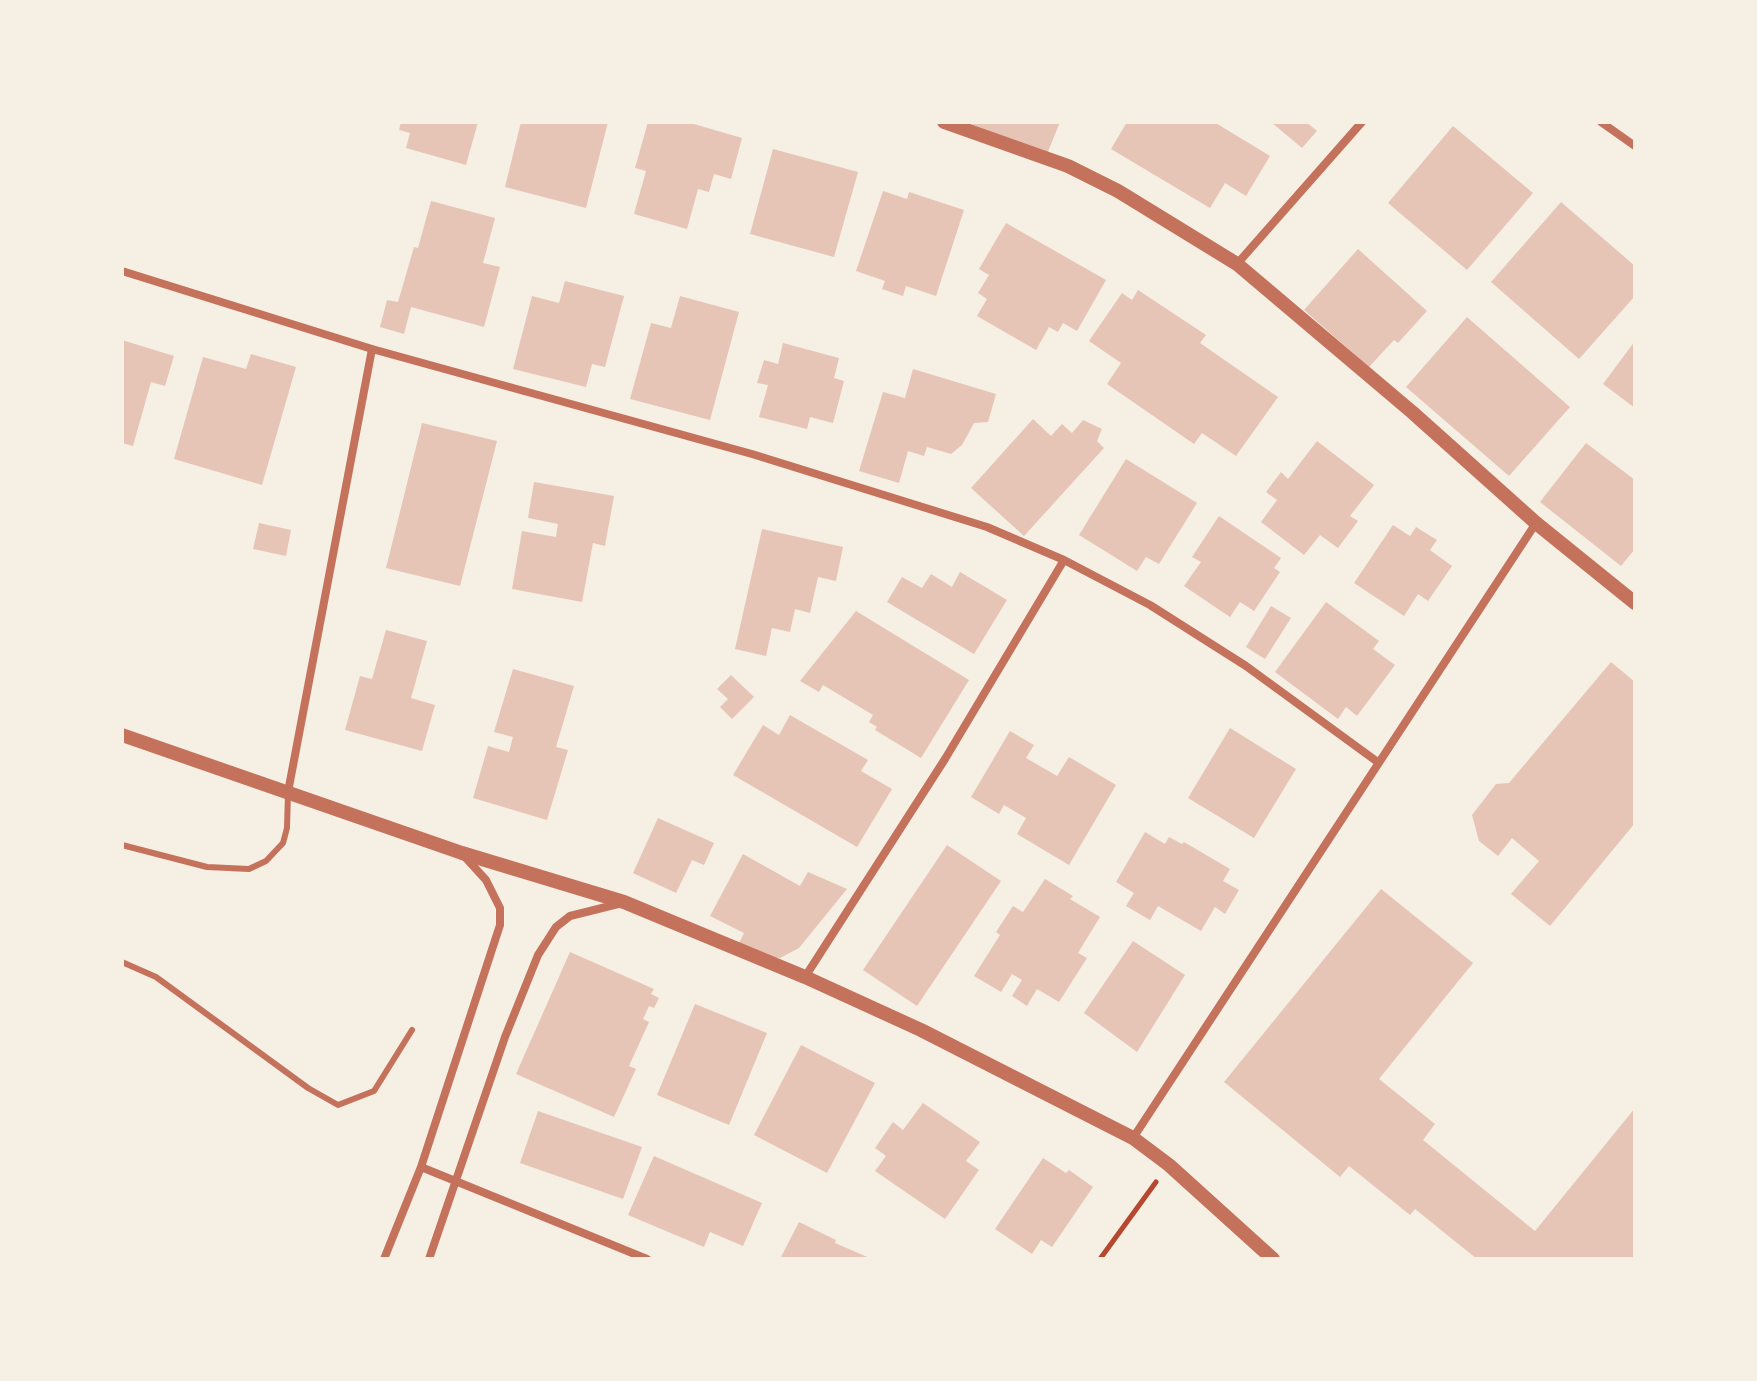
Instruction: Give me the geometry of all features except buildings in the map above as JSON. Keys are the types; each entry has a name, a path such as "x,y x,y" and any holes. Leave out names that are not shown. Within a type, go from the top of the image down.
{"street":[{"path":"944,122 1068,166 1118,191 1237,264 1412,412 1536,523 1635,603"},
{"path":"1237,264 1362,122"},
{"path":"1601,122 1635,146"},
{"path":"122,271 372,349 752,454 987,527 1064,560 1150,605 1246,666 1379,763"},
{"path":"288,792 372,349"},
{"path":"1133,1138 1536,523"},
{"path":"805,977 945,759 1064,560"},
{"path":"122,735 462,853 624,902 805,977 921,1030 1133,1138 1169,1165 1273,1259"},
{"path":"384,1259 421,1167 500,925 500,908 486,880 462,853"},
{"path":"429,1259 505,1037 538,955 556,927 570,916 624,902"},
{"path":"421,1167 647,1259"}],"lane":[{"path":"122,845 207,867 249,869 266,861 283,843 287,828 288,792"},
{"path":"122,962 156,977 308,1088 338,1105 374,1091 412,1030"}],"path":[{"path":"1100,1259 1169,1165"}]}
